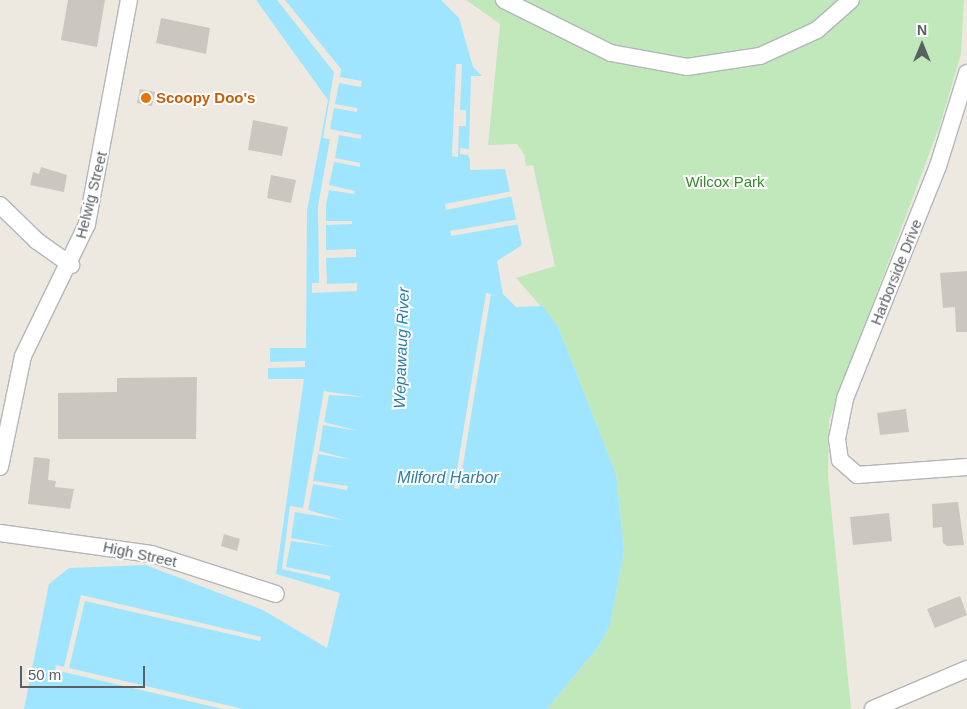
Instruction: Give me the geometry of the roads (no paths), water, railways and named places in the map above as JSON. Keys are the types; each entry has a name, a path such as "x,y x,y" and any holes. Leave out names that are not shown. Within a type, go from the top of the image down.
{"street":[{"name":"Helwig Street","path":"0,467 23,356 71,265 92,206 129,0"},
{"path":"504,0 611,53 687,67 737,63 817,30 851,0"},
{"name":"Harborside Drive","path":"967,73 938,166 841,413 837,453 846,469 871,477 967,467"},
{"path":"0,205 37,241 71,265"},
{"name":"High Street","path":"0,533 152,554 276,594"},
{"path":"873,709 967,669"}],"water":[{"name":"Milford Harbor","path":"256,0 441,0 459,18 473,67 482,76 471,76 470,170 505,169 522,245 497,261 503,294 516,307 542,306 558,326 616,474 624,550 610,625 599,646 547,709 24,709 49,584 69,568 146,565 263,610 327,648 340,593 276,574 304,379 268,379 268,368 305,367 305,361 270,362 270,348 306,348 307,211 328,100"}],"place":[{"name":"Scoopy Doo's","path":"146,98"}],"park label":[{"name":"Wilcox Park","path":"725,182"}],"water label":[{"name":"Wepawaug River","path":"402,348"}]}
